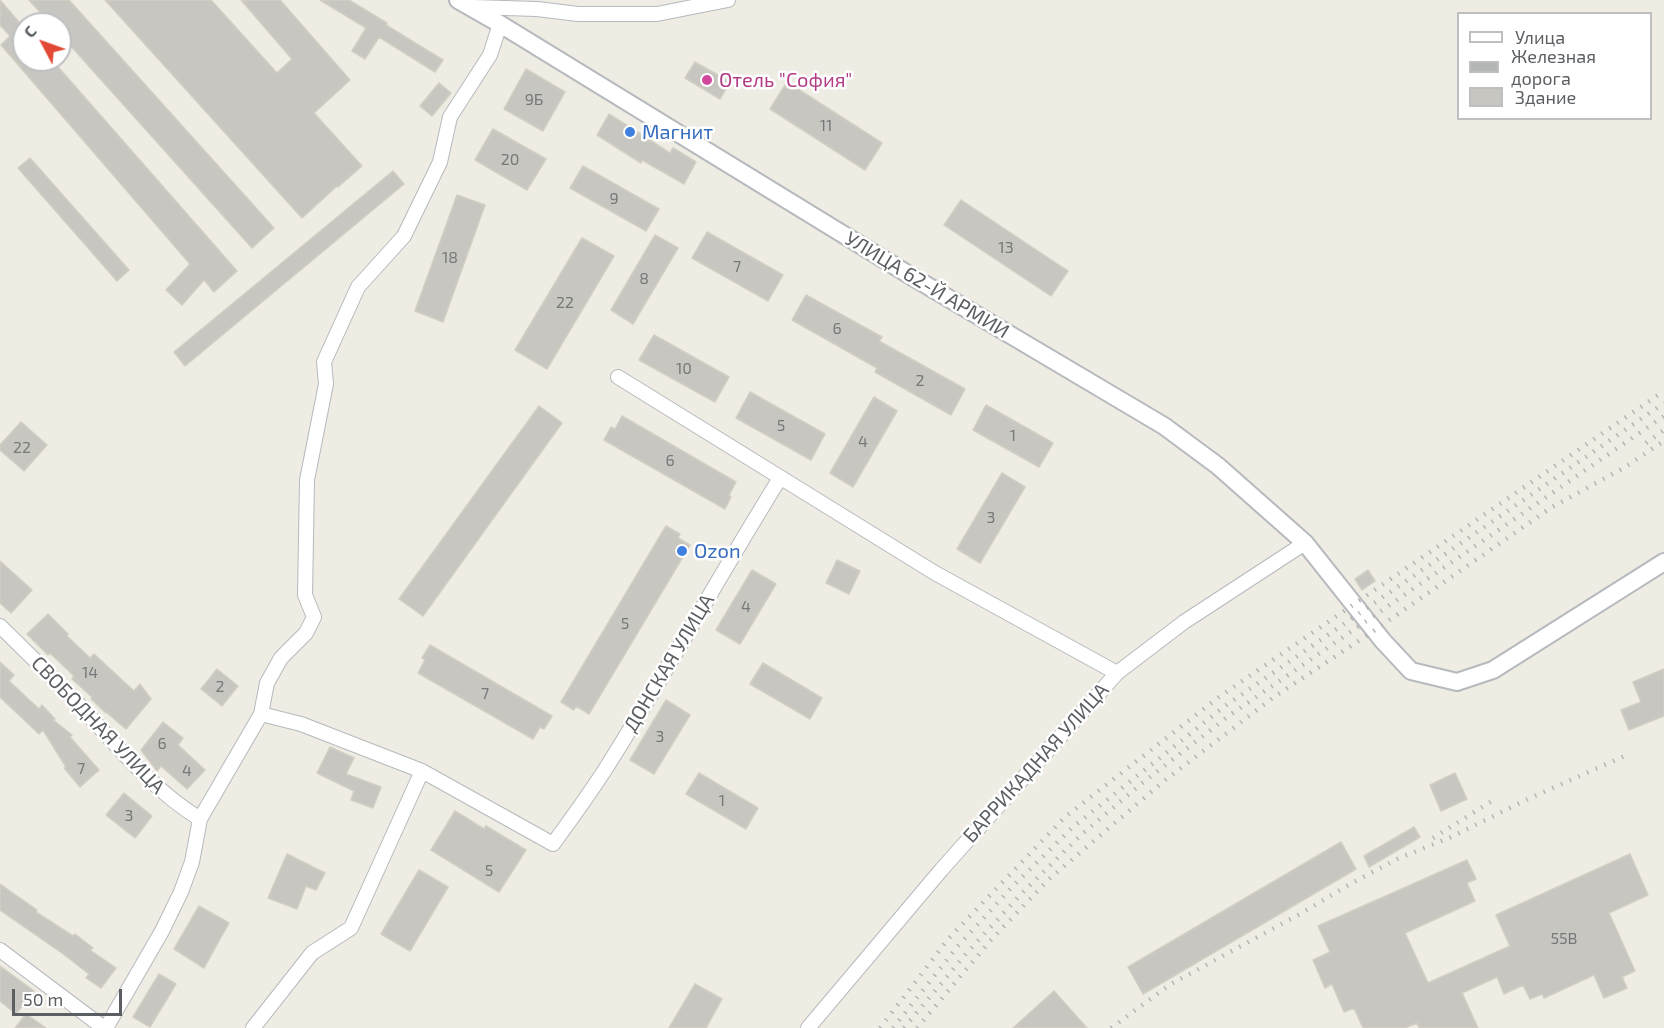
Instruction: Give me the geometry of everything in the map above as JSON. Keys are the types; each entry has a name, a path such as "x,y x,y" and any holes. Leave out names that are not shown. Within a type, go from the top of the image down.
{"street":[{"path":"464,4 578,14 657,14 728,0"},
{"name":"УЛИЦА 62-Й АРМИИ","path":"464,4 901,270 1164,426 1218,466 1305,543 1383,641 1411,670 1457,682 1493,670 1664,562"},
{"path":"0,950 105,1028 162,931 181,892 192,862 200,819 261,714 267,683 281,657 306,633 314,617 304,595 307,480 326,384 324,362 358,287 404,236 440,162 450,117 490,55 500,24"},
{"path":"618,377 935,573 1117,673"},
{"name":"ДОНСКАЯ УЛИЦА","path":"422,771 554,844 607,767 780,478"},
{"name":"БАРРИКАДНАЯ УЛИЦА","path":"808,1028 942,869 1117,673 1184,622 1305,543"},
{"name":"СВОБОДНАЯ УЛИЦА","path":"0,626 74,700 153,785 200,819"},
{"path":"253,1028 312,954 351,928 422,771 301,724 261,714"}],"building":[{"path":"0,0 12,14 12,58 1,45 10,36 0,25"},
{"path":"29,0 69,0 274,228 252,248 72,47 72,12 40,12"},
{"path":"105,0 211,0 277,73 292,59 241,0 280,0 350,80 314,113 362,166 302,218"},
{"path":"320,0 349,0 443,60 435,72 379,37 365,59 352,51 366,28"},
{"name":"Отель \"София\"","path":"695,62 730,82 720,99 685,78"},
{"path":"526,69 565,92 543,131 504,109"},
{"path":"24,72 63,72 237,271 214,292 204,280 182,305 166,290 190,264"},
{"path":"787,82 882,143 865,170 770,109"},
{"path":"439,83 451,93 432,116 420,106"},
{"path":"609,114 670,153 673,148 696,162 684,184 642,160 641,163 597,135"},
{"path":"493,129 546,159 527,190 475,160"},
{"path":"30,158 129,270 117,281 18,168"},
{"path":"583,166 659,209 646,231 570,188"},
{"path":"393,171 404,184 185,366 174,352"},
{"path":"457,195 485,205 443,322 415,311"},
{"path":"961,200 1068,271 1051,296 944,225"},
{"path":"707,232 783,275 768,301 692,258"},
{"path":"655,235 678,248 633,324 611,310"},
{"path":"582,238 614,256 547,369 515,350"},
{"path":"806,295 882,337 879,341 965,389 951,415 875,372 877,368 792,320"},
{"path":"654,335 729,377 715,402 639,360"},
{"path":"750,392 825,434 811,460 736,418"},
{"path":"874,397 897,411 853,487 830,473"},
{"path":"986,405 1053,443 1039,467 973,430"},
{"path":"539,406 562,423 423,616 399,599"},
{"path":"622,416 736,482 725,509 604,440 611,427 615,429"},
{"path":"21,422 47,445 24,471 0,450 0,445"},
{"path":"1002,473 1025,487 980,563 957,549"},
{"path":"666,526 680,534 678,538 690,545 589,714 576,706 574,710 561,702"},
{"path":"837,560 860,571 849,594 826,583"},
{"path":"0,561 32,590 11,613 0,603"},
{"path":"752,570 776,584 740,644 716,630"},
{"path":"1368,570 1375,581 1362,590 1355,579"},
{"path":"48,614 90,658 94,654 134,691 140,684 151,699 126,729 91,699 92,697 72,679 74,676 27,634"},
{"path":"430,645 552,716 544,729 540,727 533,739 418,673 425,660 422,658"},
{"path":"0,662 14,675 9,681 39,709 42,705 55,719 53,720 72,735 70,737 99,770 80,787 64,768 66,767 43,730 39,734 0,697"},
{"path":"763,663 822,698 810,719 750,684"},
{"path":"217,669 238,686 222,706 201,689"},
{"path":"1664,669 1664,716 1629,730 1621,710 1641,702 1633,682"},
{"path":"666,700 690,715 654,774 630,760"},
{"path":"163,722 183,738 178,745 205,770 187,789 161,766 157,771 141,750"},
{"path":"330,747 354,758 346,774 381,787 373,808 351,800 354,791 317,773"},
{"path":"699,773 758,808 746,829 686,794"},
{"path":"1455,773 1467,799 1441,811 1430,785"},
{"path":"124,793 152,816 135,838 106,815"},
{"path":"455,811 484,829 486,826 526,850 499,892 431,850"},
{"path":"1414,827 1420,837 1369,867 1364,856"},
{"path":"1341,842 1356,869 1143,994 1128,967"},
{"path":"287,854 325,873 316,890 306,886 297,909 268,898"},
{"path":"1630,854 1648,895 1609,913 1635,971 1622,977 1627,988 1604,998 1594,975 1544,998 1542,994 1530,999 1523,985 1504,994 1497,977 1462,993 1478,1028 1419,1028 1417,1023 1405,1028 1363,1028 1354,1008 1344,1012 1332,984 1325,988 1313,960 1330,952 1318,926 1467,860 1476,879 1467,883 1475,901 1405,933 1428,983 1510,946 1496,915"},
{"path":"419,870 448,887 410,951 381,934"},
{"path":"0,884 37,910 36,912 73,936 75,934 93,948 90,950 116,968 101,988 86,978 89,974 62,953 0,910"},
{"path":"199,906 229,923 204,968 174,949"},
{"path":"0,966 34,991 16,1014 0,1001"},
{"path":"159,974 176,984 150,1027 133,1017"},
{"path":"695,984 722,999 706,1028 669,1028"},
{"path":"1054,991 1087,1028 1013,1028"},
{"path":"26,1014 46,1028 15,1028"}],"railway":[{"path":"880,1028 949,938 1065,817 1219,697 1664,391"},
{"path":"893,1028 958,946 1012,887 1073,827 1225,706 1664,403"},
{"path":"904,1028 965,955 1021,894 1081,835 1141,784 1230,715 1664,416"},
{"path":"1646,443 1664,430"},
{"path":"917,1028 991,940 1048,880 1164,781 1274,697 1552,507 1622,469 1664,441"},
{"path":"1111,1028 1171,984 1399,858 1449,838 1528,799 1629,754"},
{"path":"1433,838 1492,801"}],"place":[{"name":"Отель \"София\"","path":"707,80"},
{"name":"Магнит","path":"630,132"},
{"name":"Ozon","path":"682,551"}]}
